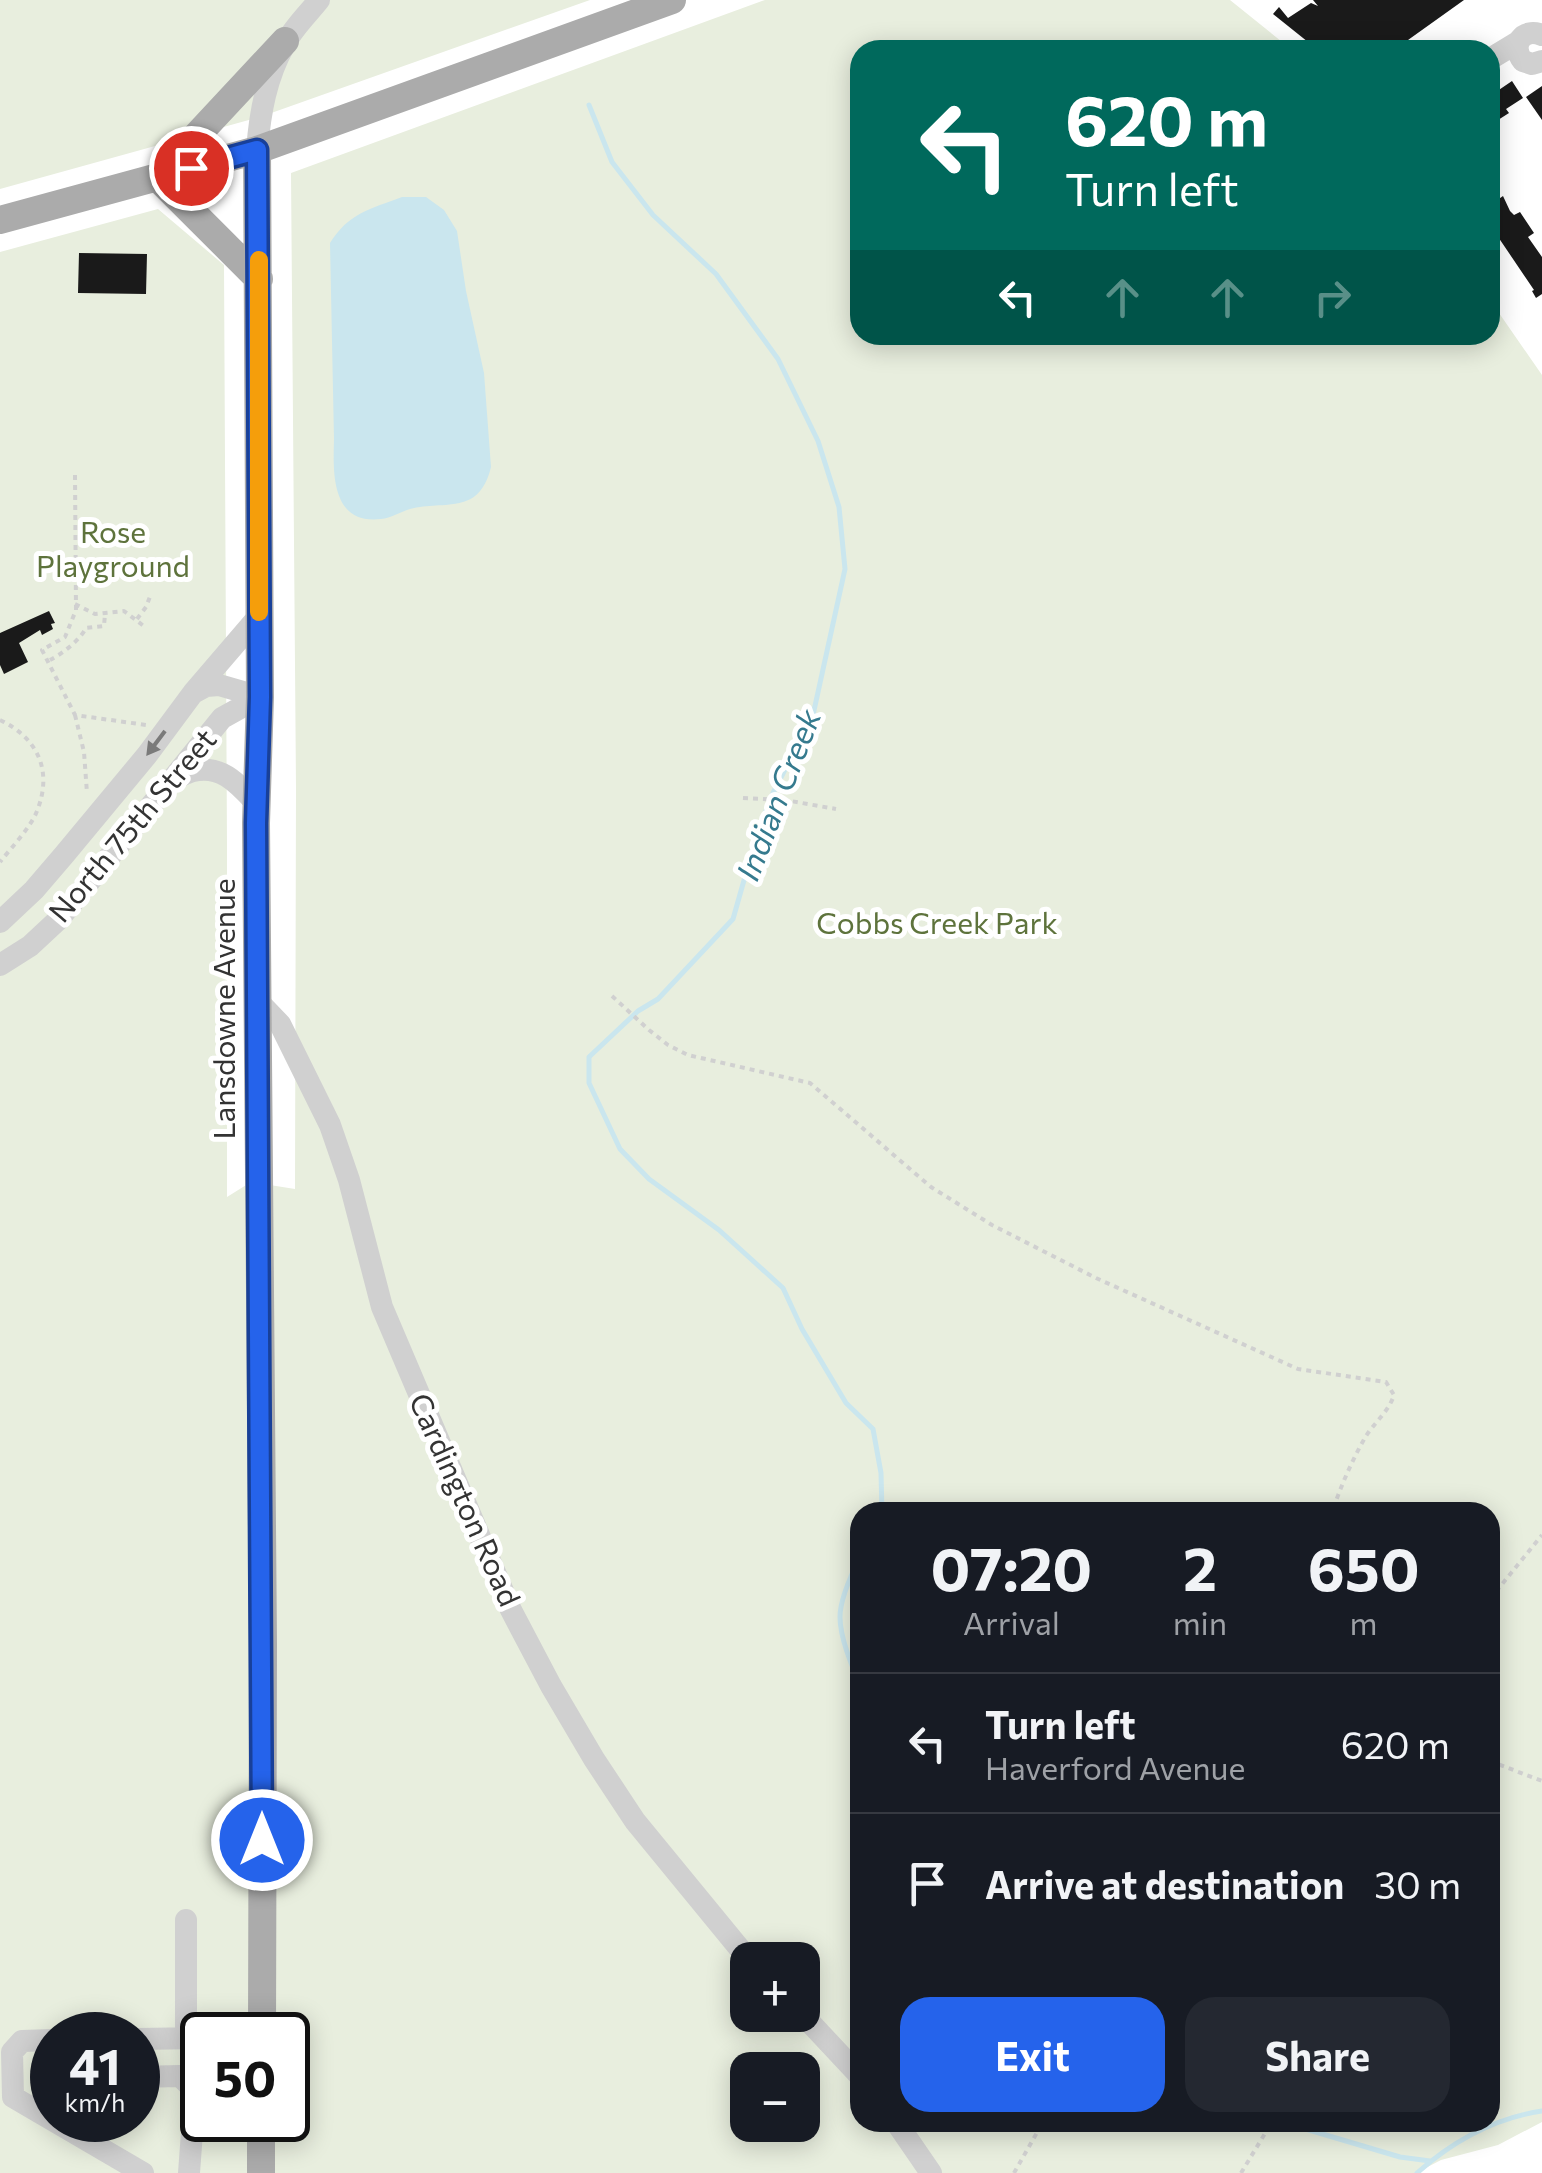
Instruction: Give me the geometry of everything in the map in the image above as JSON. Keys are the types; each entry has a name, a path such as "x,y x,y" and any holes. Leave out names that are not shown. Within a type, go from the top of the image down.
{"main road":[{"path":"0,220 257,150 672,0"},
{"path":"158,178 286,42"},
{"name":"Lansdowne Avenue","path":"257,150 262,2012"},
{"path":"158,178 259,279"},
{"path":"261,2142 261,2173"}],"street":[{"name":"Lansdowne Avenue","path":"257,150 260,110 273,68 286,42 319,0"},
{"path":"1500,53 1535,34"},
{"path":"1535,34 1517,52 1523,61 1542,61"},
{"path":"192,693 259,616"},
{"name":"North 75th Street","path":"0,922 34,890 192,693 218,685 260,697"},
{"name":"North 75th Street","path":"0,965 30,946 59,919 222,718 260,697"},
{"path":"167,783 194,771 212,771 230,776 257,804"},
{"name":"Cardington Road","path":"257,1000 280,1024 330,1125 349,1180 382,1307 511,1610 594,1759 635,1820 735,1942"},
{"path":"186,1920 192,2012"},
{"path":"819,2032 850,2065"},
{"path":"30,2041 22,2041 12,2052 13,2097 30,2103"},
{"path":"160,2076 180,2076 195,2091 190,2173"},
{"path":"903,2132 931,2173"},
{"path":"97,2142 143,2173"}],"path":[{"path":"75,475 76,610 65,637 42,650 75,715 84,752 90,822"},
{"path":"136,619 151,594"},
{"path":"76,604 94,614 124,612 145,626"},
{"path":"48,661 68,649 86,628 104,626 105,614"},
{"path":"75,715 167,728"},
{"path":"0,720 17,728 37,749 44,781 37,813 0,862"},
{"path":"743,798 836,809"},
{"path":"612,996 648,1030 688,1055 810,1083 931,1186 992,1225 1096,1278 1298,1369 1386,1382 1394,1394 1392,1402 1364,1439 1335,1502"},
{"path":"1500,1587 1542,1536"},
{"path":"1500,1765 1542,1781"},
{"path":"1014,2173 1037,2132"},
{"path":"1241,2173 1267,2132"}],"green space":[{"path":"0,0 590,0 260,117 0,189"},
{"name":"Cobbs Creek Park","path":"765,0 1230,0 1280,40 850,40 850,345 1500,345 1500,314 1542,375 1542,2122 1498,2145 1441,2160 1416,2173 0,2173 0,252 158,209 224,265 227,1197 251,1182 295,1189 291,173"}],"water":[{"path":"402,197 426,197 444,210 457,231 484,373 491,467 486,483 470,499 365,519 352,514 344,505 335,481 330,243 353,218"}],"building":[{"path":"1313,0 1464,0 1408,40 1306,40 1273,14 1279,7 1288,18 1311,3 1318,6"},
{"path":"1512,81 1523,98 1506,109 1509,113 1500,119 1500,89"},
{"path":"1542,86 1542,120 1526,97"},
{"path":"1503,196 1514,215 1520,212 1534,233 1528,237 1542,257 1542,294 1536,298 1500,240"},
{"path":"79,253 147,254 146,294 78,293"},
{"path":"49,611 55,623 51,624 53,629 42,635 40,630 19,643 28,662 4,674 0,665 0,633"}],"waterway":[{"name":"Indian Creek","path":"589,105 612,162 653,215 716,274 778,359 818,441 839,507 845,569 813,715 758,831 733,919 658,999 638,1011 589,1057 589,1083 620,1149 649,1179 719,1230 783,1288 802,1329 846,1403 873,1429 882,1502"},
{"name":"Indian Creek","path":"850,1578 840,1617 850,1659"},
{"path":"1500,2122 1542,2111"},
{"name":"Indian Creek","path":"1316,2132 1400,2157 1430,2161"},
{"path":"1417,2173 1477,2132"}],"slow traffic":[{"path":"259,260 259,612"}],"route":[{"path":"191,168 257,150 262,1840"}],"park label":[{"name":"Rose Playground","path":"113,550"}]}
